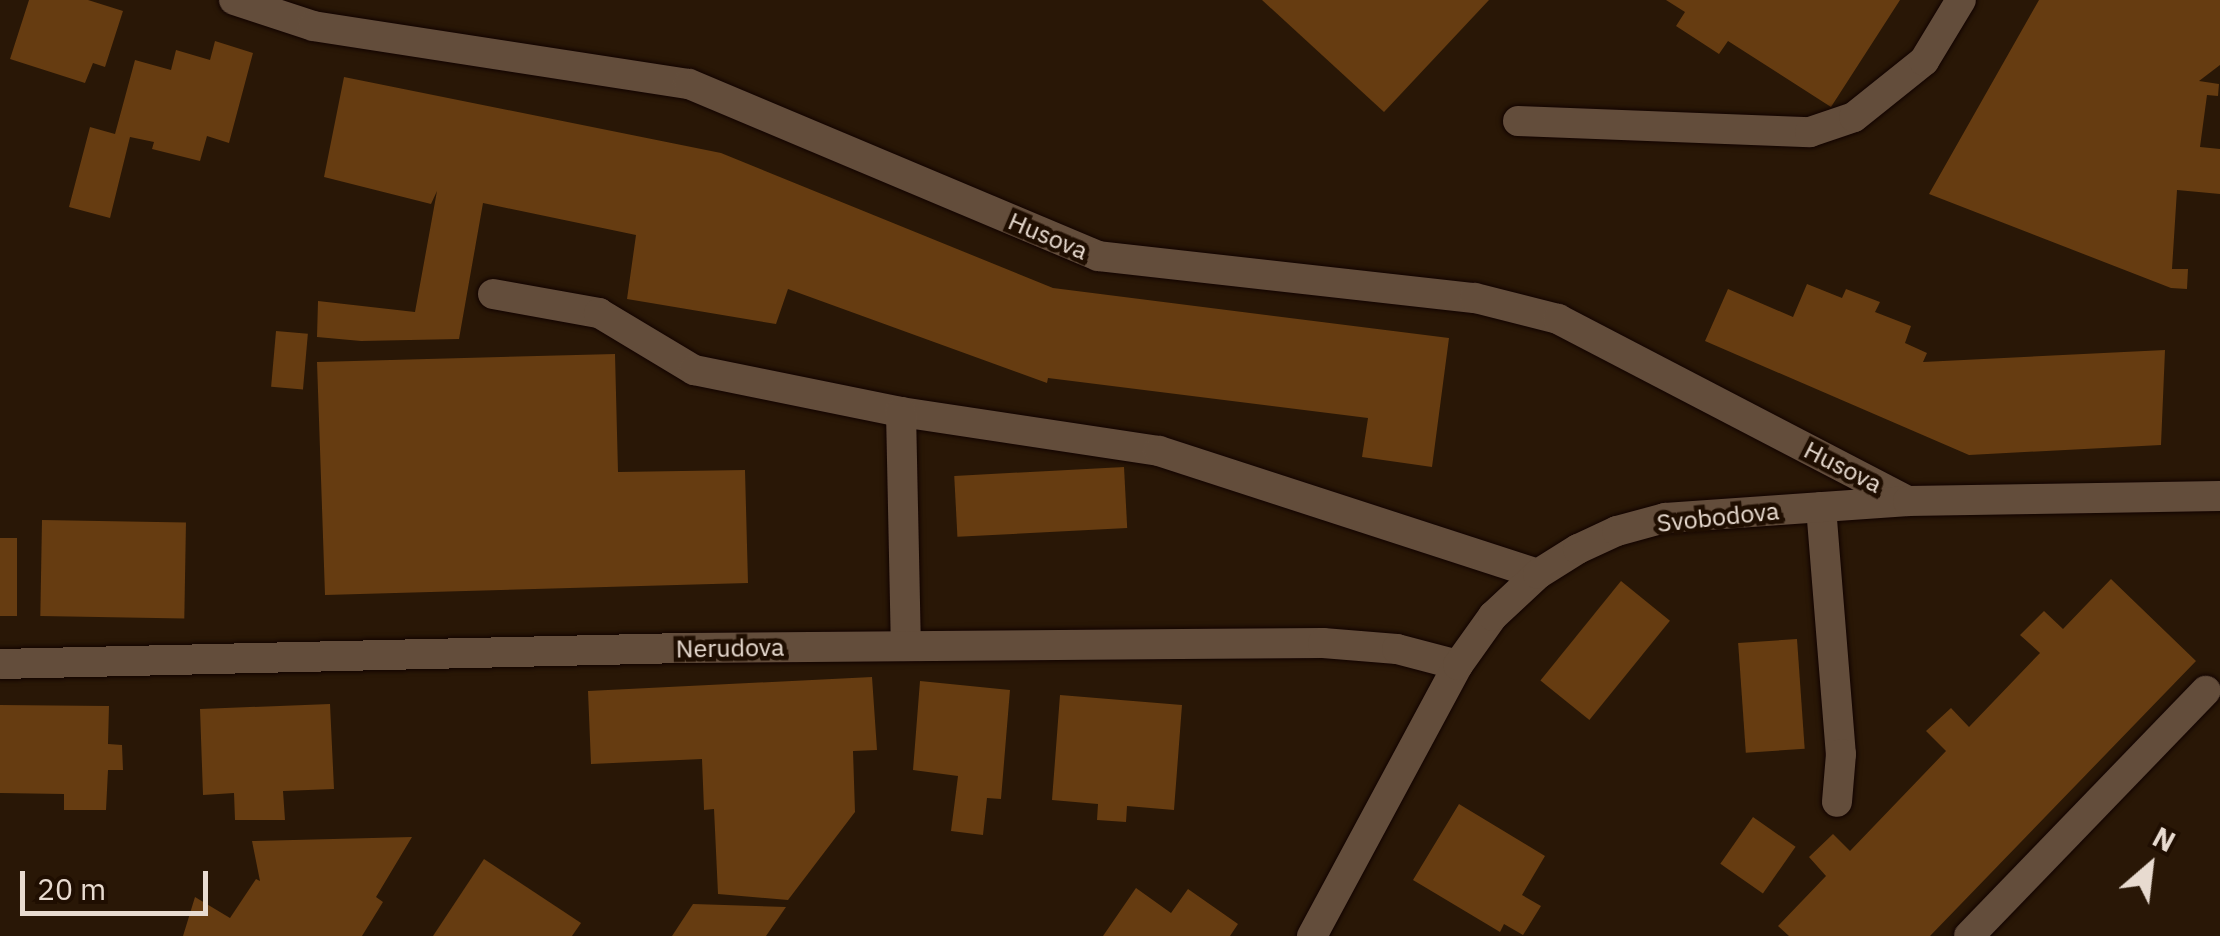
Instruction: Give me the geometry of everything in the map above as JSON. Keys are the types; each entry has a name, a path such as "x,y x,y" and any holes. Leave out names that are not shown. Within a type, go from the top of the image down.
{"street":[{"name":"Husova","path":"234,0 313,26 689,84 1098,256 1475,298 1558,319 1908,501"},
{"path":"1518,120 1810,132 1854,117 1924,61 1961,0"},
{"path":"492,294 599,313 694,370 901,412 1159,451 1538,574"},
{"path":"901,412 906,646"},
{"name":"Svobodova","path":"1312,936 1458,665 1493,616 1538,574 1617,531 1666,518 1908,501 2220,496"},
{"path":"1820,507 1841,754 1837,802"},
{"name":"Nerudova","path":"0,664 906,646 1323,644 1398,649 1458,665"},
{"path":"1969,936 2206,691"}],"building":[{"path":"29,0 88,0 123,11 105,67 93,63 85,83 10,59"},
{"path":"1262,0 1489,0 1384,112"},
{"path":"1666,0 1900,0 1831,107 1728,41 1719,54 1676,26 1685,12"},
{"path":"2039,0 2220,0 2220,65 2199,81 2219,84 2218,96 2207,95 2200,147 2220,149 2220,194 2177,190 2172,269 2188,269 2187,289 2171,288 1929,194"},
{"path":"215,41 253,53 229,143 207,136 200,161 152,149 154,142 130,137 110,218 69,207 90,127 115,134 135,60 171,70 176,50 210,60"},
{"path":"344,77 721,153 1053,288 1449,338 1432,467 1362,457 1368,418 1048,378 1047,383 788,289 776,324 627,299 636,235 483,203 459,339 361,341 317,337 318,301 415,312 437,191 431,204 324,177"},
{"path":"1807,284 1842,298 1846,289 1880,302 1875,312 1911,326 1905,343 1927,353 1923,362 2165,350 2161,445 1969,455 1705,341 1728,289 1793,317"},
{"path":"276,331 308,334 303,390 271,387"},
{"path":"615,354 618,472 745,470 748,583 325,595 317,362"},
{"path":"1124,467 1127,528 957,537 954,476"},
{"path":"42,520 186,523 184,618 40,616"},
{"path":"0,538 17,538 17,616 0,616"},
{"path":"2111,579 2196,661 1930,936 1789,936 1778,926 1826,876 1809,857 1833,834 1850,851 1946,751 1926,731 1951,708 1969,727 2040,653 2020,635 2044,611 2063,629"},
{"path":"1621,581 1670,621 1589,720 1540,680"},
{"path":"1797,639 1805,749 1746,753 1738,643"},
{"path":"872,677 877,750 853,751 855,812 788,900 718,894 714,809 704,810 702,759 591,764 588,691"},
{"path":"920,681 1010,690 1001,799 987,798 983,835 951,831 958,776 913,770"},
{"path":"1060,695 1182,705 1174,810 1127,806 1126,822 1097,820 1098,804 1052,800"},
{"path":"330,704 334,789 283,791 285,820 235,820 234,793 203,795 200,709"},
{"path":"0,705 109,706 108,744 122,745 123,770 108,770 106,810 64,810 64,794 0,793"},
{"path":"1459,804 1545,856 1522,895 1541,906 1523,935 1504,924 1500,932 1413,880"},
{"path":"1753,817 1796,847 1763,894 1720,864"},
{"path":"412,837 376,897 383,902 362,936 183,936 195,897 230,918 256,879 260,881 252,841"},
{"path":"484,859 581,923 572,936 433,936"},
{"path":"1136,888 1171,913 1188,889 1238,924 1230,936 1103,936"},
{"path":"693,904 786,907 766,936 672,936"}]}
